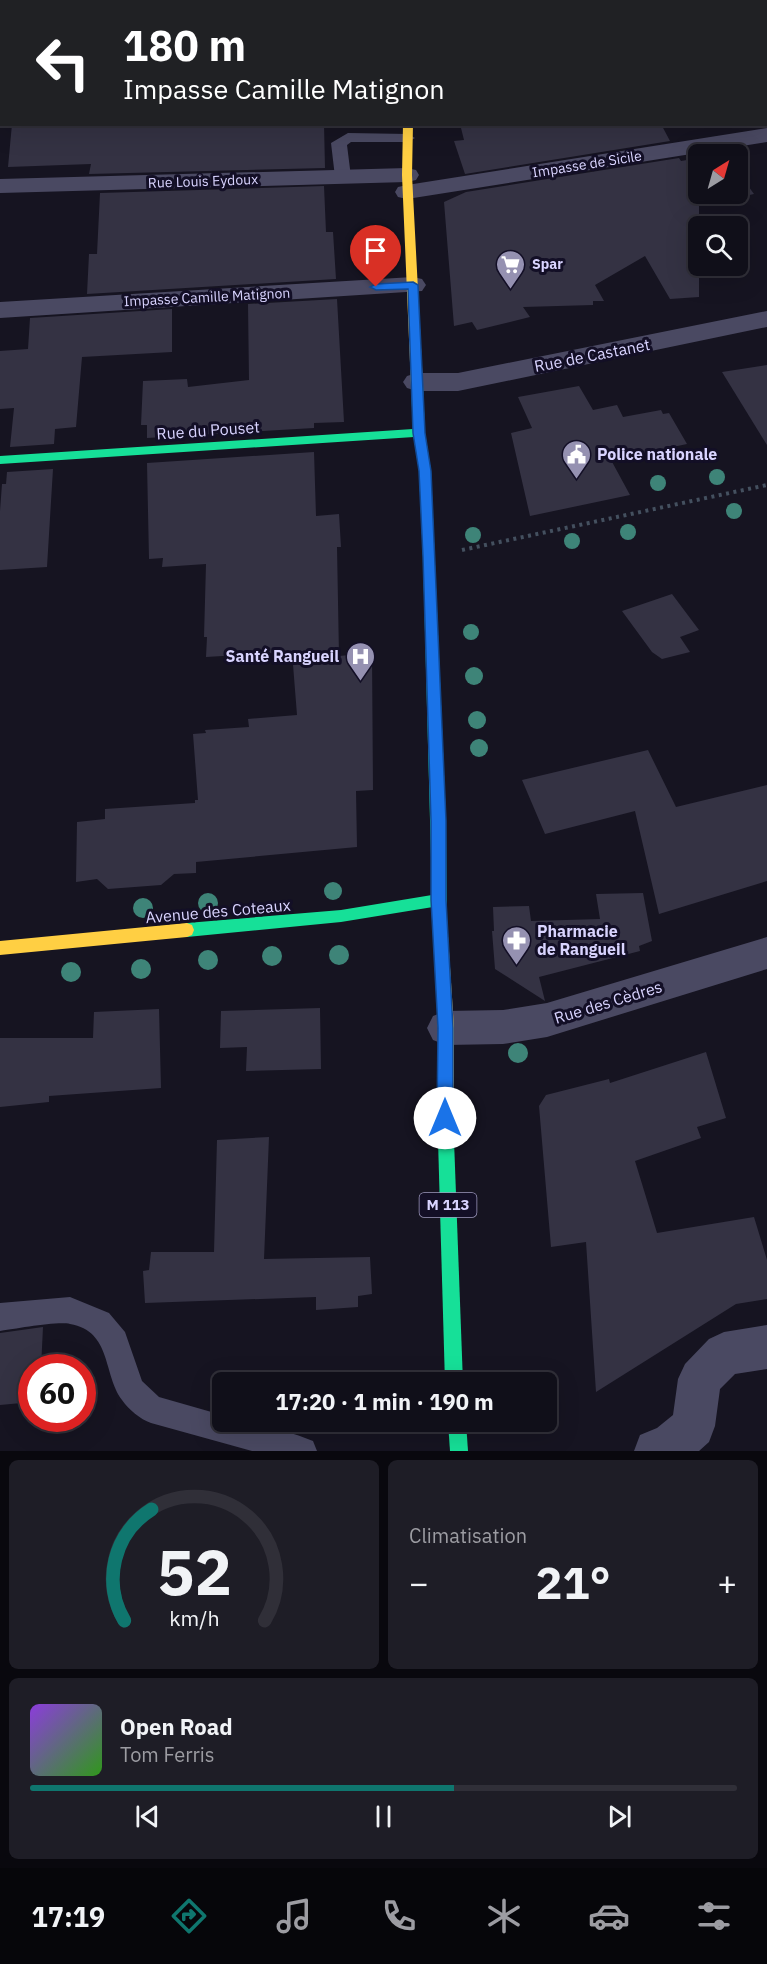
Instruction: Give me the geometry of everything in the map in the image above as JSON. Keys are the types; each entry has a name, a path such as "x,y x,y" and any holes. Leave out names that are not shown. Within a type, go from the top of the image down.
{"main road":[{"name":"M 113","path":"408,131 407,184 419,433 425,471 439,821 439,900 446,1028 445,1118 454,1372"},
{"name":"Rue du Pouset","path":"0,460 419,433"},
{"name":"Avenue des Coteaux","path":"0,948 341,916 439,900"},
{"path":"458,1432 459,1451"}],"street":[{"name":"Impasse de Sicile","path":"407,184 767,135"},
{"name":"Rue Louis Eydoux","path":"0,186 343,177 407,184"},
{"name":"Impasse Camille Matignon","path":"0,309 413,285"},
{"name":"Rue de Castanet","path":"417,382 458,381 767,320"},
{"name":"Rue des Cèdres","path":"446,1028 503,1027 547,1020 767,953"},
{"path":"656,1451 668,1449 693,1426 700,1379 724,1354 767,1347"}],"lane":[{"path":"343,177 339,143 348,137 408,131"},
{"path":"0,1317 70,1310 99,1323 115,1342 131,1390 151,1409 303,1451"}],"path":[{"path":"429,557 767,485"}],"building":[{"path":"12,126 324,126 325,168 89,174 91,164 8,167"},
{"path":"460,126 662,126 670,141 465,174 454,141 464,140"},
{"path":"679,158 681,161 688,160 688,204 708,204 699,206 699,216 688,216 688,276 699,276 699,297 670,299 645,256 595,285 604,301 593,301 593,305 523,307 530,317 477,330 472,322 454,326 444,202 466,192"},
{"path":"324,186 326,232 333,232 336,279 87,294 89,254 97,254 100,193"},
{"path":"748,186 754,194 748,195"},
{"path":"337,299 344,422 314,423 314,428 147,438 147,425 141,425 143,381 187,379 188,387 249,380 248,304"},
{"path":"172,309 172,352 82,357 76,427 55,429 54,444 10,447 14,408 0,409 0,351 28,349 30,318"},
{"path":"767,365 767,445 722,372"},
{"path":"579,386 593,410 617,405 623,417 661,410 663,414 669,413 687,444 611,460 630,495 530,516 511,433 532,428 518,397"},
{"path":"314,452 316,516 339,514 341,547 337,547 339,656 372,653 373,790 356,791 357,847 196,862 196,873 174,874 161,885 108,889 97,879 76,882 77,822 105,819 105,809 195,803 195,800 198,800 193,734 206,733 205,730 249,727 248,719 297,715 292,652 206,657 207,637 204,637 206,564 162,567 163,558 149,559 147,463"},
{"path":"53,469 47,567 0,570 0,511 2,484 6,484 7,472"},
{"path":"672,594 699,630 680,637 690,652 662,659 652,652 622,611"},
{"path":"648,750 676,807 767,785 767,881 659,914 635,811 545,834 522,780"},
{"path":"643,893 652,941 639,946 640,951 539,977 545,1001 495,969 493,907 529,906 531,921 600,919 596,894"},
{"path":"320,1008 321,1069 246,1071 247,1047 220,1048 221,1011"},
{"path":"159,1009 161,1088 49,1096 49,1102 0,1107 0,1038 93,1038 94,1012"},
{"path":"706,1052 726,1118 697,1127 701,1138 635,1161 657,1233 754,1217 767,1260 767,1299 736,1304 596,1392 586,1242 551,1247 539,1106 546,1095 609,1079 610,1083"},
{"path":"269,1137 264,1259 370,1257 372,1294 358,1296 358,1307 316,1310 316,1297 145,1303 143,1271 149,1270 151,1252 214,1252 217,1140"},
{"path":"43,1327 42,1354 18,1354 18,1403 0,1405 0,1333"}],"traffic: fast":[{"path":"417,386 419,433 425,471 429,557 439,821 440,921"},
{"path":"0,460 419,433"},
{"path":"187,930 341,916 439,900"},
{"path":"446,1140 454,1372"},
{"path":"458,1432 459,1451"}],"traffic: slow":[{"path":"408,126 407,175 417,386"},
{"path":"440,921 446,1028 446,1140"},
{"path":"0,948 187,930"}],"place":[{"name":"Spar","path":"511,290"},
{"name":"Police nationale","path":"576,480"},
{"name":"Santé Rangueil","path":"360,682"},
{"name":"Pharmacie de Rangueil","path":"516,966"}],"route":[{"path":"376,287 413,285 419,433 425,471 429,557 439,821 439,900 446,1028 445,1118"}]}
